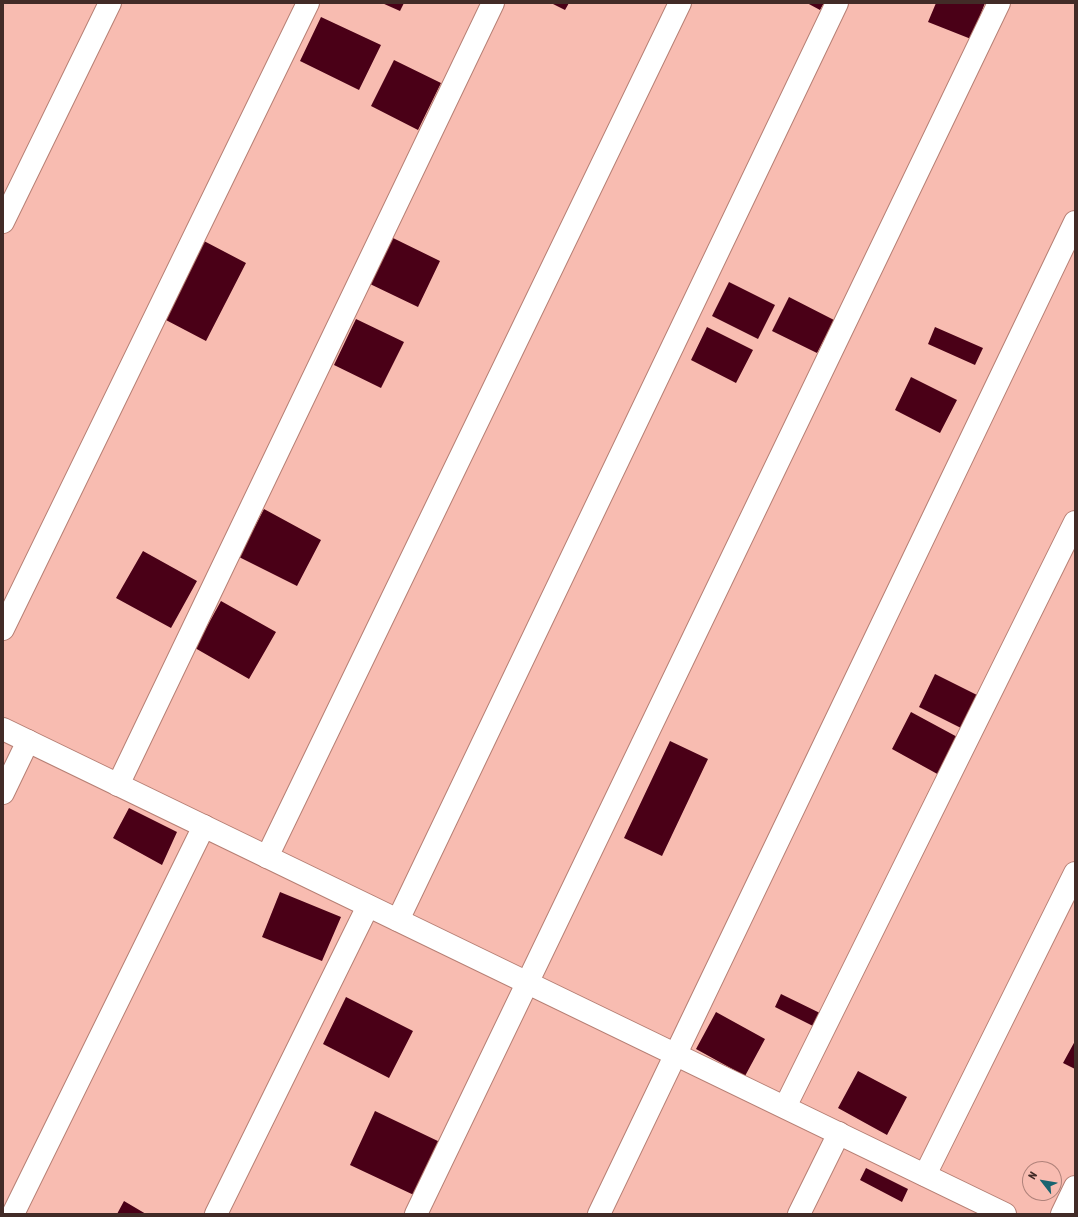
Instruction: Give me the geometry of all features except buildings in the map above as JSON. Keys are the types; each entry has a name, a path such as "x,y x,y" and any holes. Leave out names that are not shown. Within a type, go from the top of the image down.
{"street":[{"path":"3,222 110,3"},
{"path":"3,629 308,3"},
{"path":"118,785 493,3"},
{"path":"267,857 680,3"},
{"path":"398,920 837,3"},
{"path":"416,1214 999,3"},
{"path":"598,1214 1075,222"},
{"path":"785,1108 1075,522"},
{"path":"3,729 925,1175 980,1208 1005,1214"},
{"path":"3,793 28,741"},
{"path":"14,1214 204,826"},
{"path":"925,1175 1075,873"},
{"path":"216,1214 368,906"},
{"path":"799,1214 838,1133"},
{"path":"1062,1214 1075,1187"}]}
